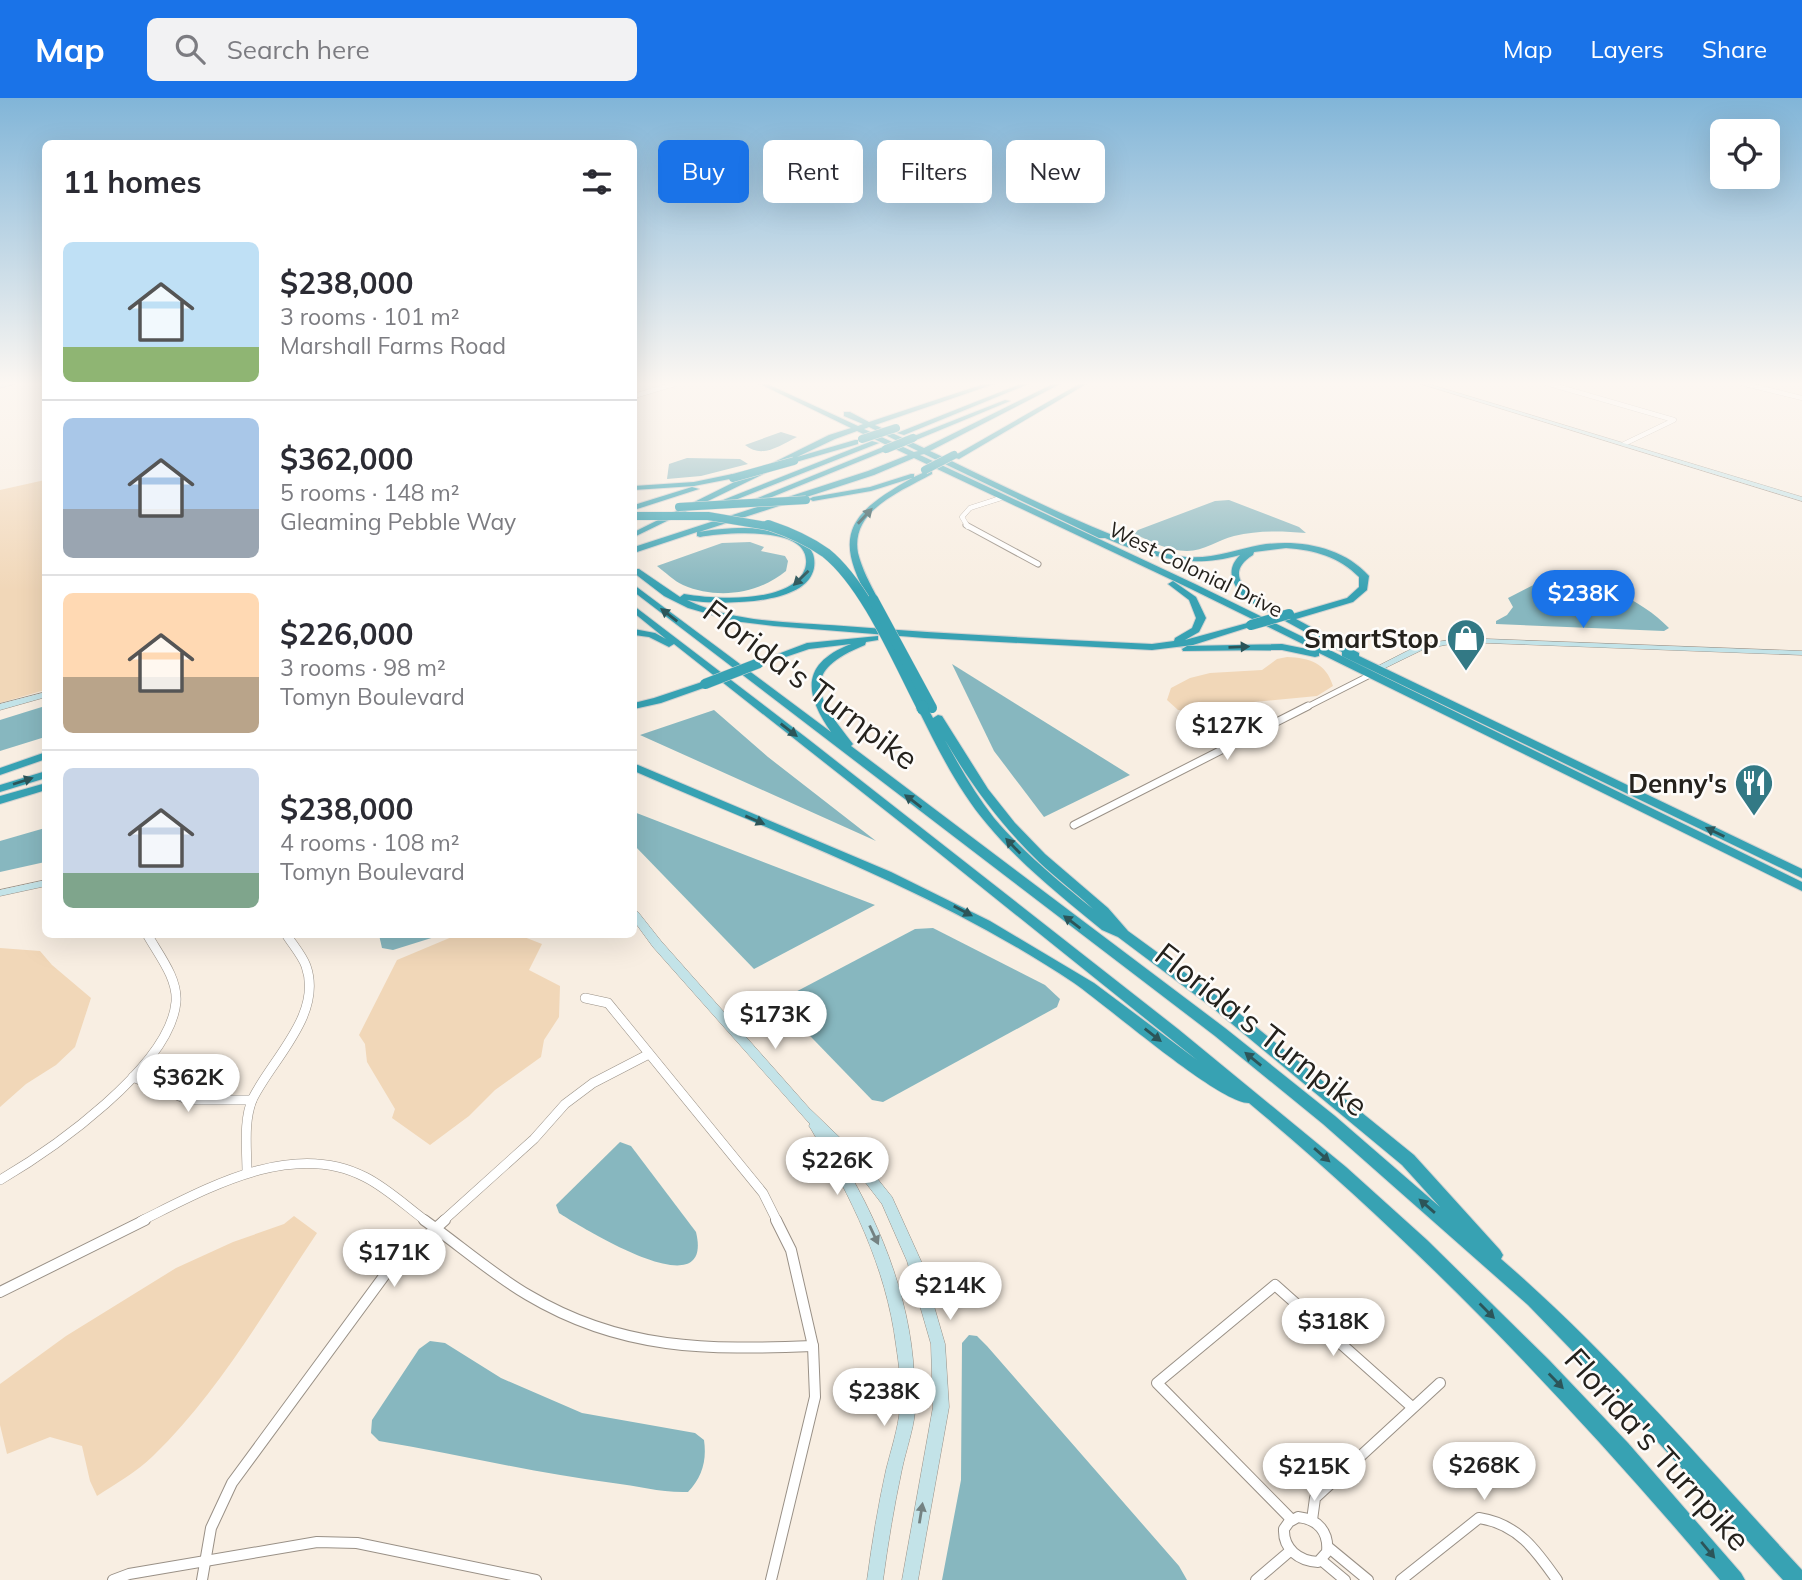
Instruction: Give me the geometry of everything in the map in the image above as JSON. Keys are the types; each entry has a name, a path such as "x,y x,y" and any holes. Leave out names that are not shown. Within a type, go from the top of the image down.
{"highway":[{"path":"637,534 800,452"},
{"path":"637,507 821,452"},
{"path":"637,534 851,452"},
{"path":"637,549 878,452"},
{"name":"West Colonial Drive","path":"906,452 1192,586 1772,866 1802,887"},
{"path":"637,549 845,482 922,452"},
{"name":"West Colonial Drive","path":"927,452 1371,673"},
{"path":"962,452 927,471 870,509 852,531 851,545 854,562 928,709 952,765 977,804 1040,872 1107,927 1123,934 1219,1005 1408,1160 1534,1299"},
{"path":"637,488 694,484 794,461"},
{"path":"637,508 806,500 871,489 927,471"},
{"path":"973,484 994,491 1012,492"},
{"path":"1000,498 1020,499 1126,544 1164,557 1207,560 1265,547 1289,546 1337,556 1357,568 1364,576 1364,588 1357,597 1171,650"},
{"path":"637,516 677,514 747,521 788,533 826,553 853,586 928,709"},
{"path":"1067,529 1167,579 1198,606 1201,618 1196,630 1180,640 1152,647"},
{"path":"637,556 694,535 746,530 792,539 804,547 811,559 809,571 790,587 766,596 732,602 706,601 675,595 637,571"},
{"path":"1291,615 1346,598 1359,589 1359,576 1337,559 1303,550 1268,549 1241,559 1234,568 1234,577 1248,597 1331,641 1371,673"},
{"path":"637,571 679,601 721,615 774,623 925,635 1152,647 1183,644 1253,626"},
{"name":"Florida's Turnpike","path":"637,590 1220,1032 1329,1120 1534,1299 1634,1401 1797,1580"},
{"name":"Florida's Turnpike","path":"637,611 1270,1111 1422,1247 1509,1332 1649,1482 1734,1580"},
{"path":"637,633 662,639 736,688"},
{"path":"637,703 657,701 804,643 840,636 925,635"},
{"path":"757,662 824,642 863,638 1135,652 1282,647 1371,673"},
{"path":"869,767 824,717 818,705 817,681 828,660 850,647 881,640 912,639"},
{"path":"0,772 42,758"},
{"path":"637,771 904,882 988,924 1034,951 1117,1007 1215,1083 1270,1111"},
{"path":"0,789 42,775"},
{"path":"0,800 42,787"},
{"path":"0,806 42,795"},
{"name":"West Colonial Drive","path":"1772,866 1802,874"}],"street":[{"path":"1650,452 1802,499"},
{"path":"1000,498 971,508 962,517 963,522 972,530 1038,564"},
{"path":"1074,825 1422,647 1461,640 1802,653"},
{"path":"0,707 42,695"},
{"path":"0,893 42,884"},
{"path":"637,918 805,1111 856,1161 887,1201 914,1261 938,1344 941,1407 910,1580"},
{"path":"0,1180 77,1129 133,1077 166,1031 176,1004 174,983 148,938"},
{"path":"247,1173 247,1124 252,1100 305,1012 310,987 306,965 289,938"},
{"path":"585,998 608,1003 763,1193 791,1250 813,1346 815,1397 771,1580"},
{"path":"202,1580 211,1528 232,1483 387,1272 534,1139 565,1104 593,1083 649,1054"},
{"path":"133,1077 189,1100 252,1100"},
{"path":"805,1111 845,1174 883,1252 901,1325 908,1403 886,1507 875,1580"},
{"path":"0,1292 204,1190 247,1173 291,1165 329,1165 365,1177 528,1295 590,1324 649,1342 723,1349 813,1346"},
{"path":"1291,1519 1157,1383 1275,1285 1412,1407"},
{"path":"1312,1520 1315,1498 1440,1383"},
{"path":"1328,1547 1321,1560 1311,1563 1303,1561 1290,1551 1283,1536 1284,1529 1291,1519 1305,1517 1312,1520 1324,1531 1328,1547 1368,1580"},
{"path":"1401,1580 1479,1518 1494,1519 1522,1533 1557,1580"},
{"path":"113,1580 129,1574 317,1542 357,1543 536,1580"},
{"path":"1256,1580 1290,1551"},
{"path":"1321,1560 1345,1580"}],"shaded area":[{"path":"42,481 42,691 0,703 0,490"},
{"path":"1287,657 1316,663 1326,672 1333,686 1317,696 1212,706 1191,711 1178,710 1167,700 1171,688 1190,678 1210,673 1262,670 1277,659"},
{"path":"449,938 527,938 542,944 529,970 560,986 559,1017 544,1040 541,1057 495,1090 469,1116 430,1145 392,1118 395,1109 367,1062 365,1044 359,1035 397,960"},
{"path":"0,948 40,951 52,965 91,998 75,1047 56,1065 26,1084 0,1107"},
{"path":"294,1216 317,1233 221,1377 200,1405 147,1462 97,1496 90,1481 82,1446 50,1437 7,1454 0,1425 0,1384 66,1336 176,1268 233,1242 284,1224"}],"water":[{"path":"687,458 740,459 748,464 701,476 667,479 669,464"},
{"path":"1229,500 1299,527 1306,533 1270,531 1243,534 1187,551 1166,547 1134,534 1138,530 1215,501"},
{"path":"750,542 764,547 761,551 785,556 788,561 786,571 763,585 724,593 696,590 683,585 657,566 722,543"},
{"path":"1553,575 1584,580 1616,592 1645,608 1669,628 1664,631 1496,624 1496,621 1507,615 1513,607 1508,598"},
{"path":"952,664 1130,775 1044,817 994,751"},
{"path":"42,707 42,738 0,751 0,720"},
{"path":"714,710 768,757 876,841 640,735"},
{"path":"637,813 875,905 754,969 637,848"},
{"path":"42,829 42,863 0,872 0,841"},
{"path":"933,928 1045,985 1060,999 1057,1007 883,1102 872,1100 785,1010 786,997 915,929"},
{"path":"380,938 431,938 393,950 382,948"},
{"path":"620,1142 631,1146 696,1232 696,1254 686,1264 667,1264 643,1257 592,1233 559,1213 556,1205"},
{"path":"969,1335 977,1336 987,1346 1179,1566 1187,1580 942,1580 961,1480 962,1343"},
{"path":"430,1341 445,1343 501,1378 582,1413 695,1433 704,1440 705,1455 697,1480 688,1492 669,1491 554,1474 379,1441 371,1433 372,1420 419,1349"}],"place":[{"name":"SmartStop","path":"1466,672"},
{"name":"Denny's","path":"1754,817"}]}
